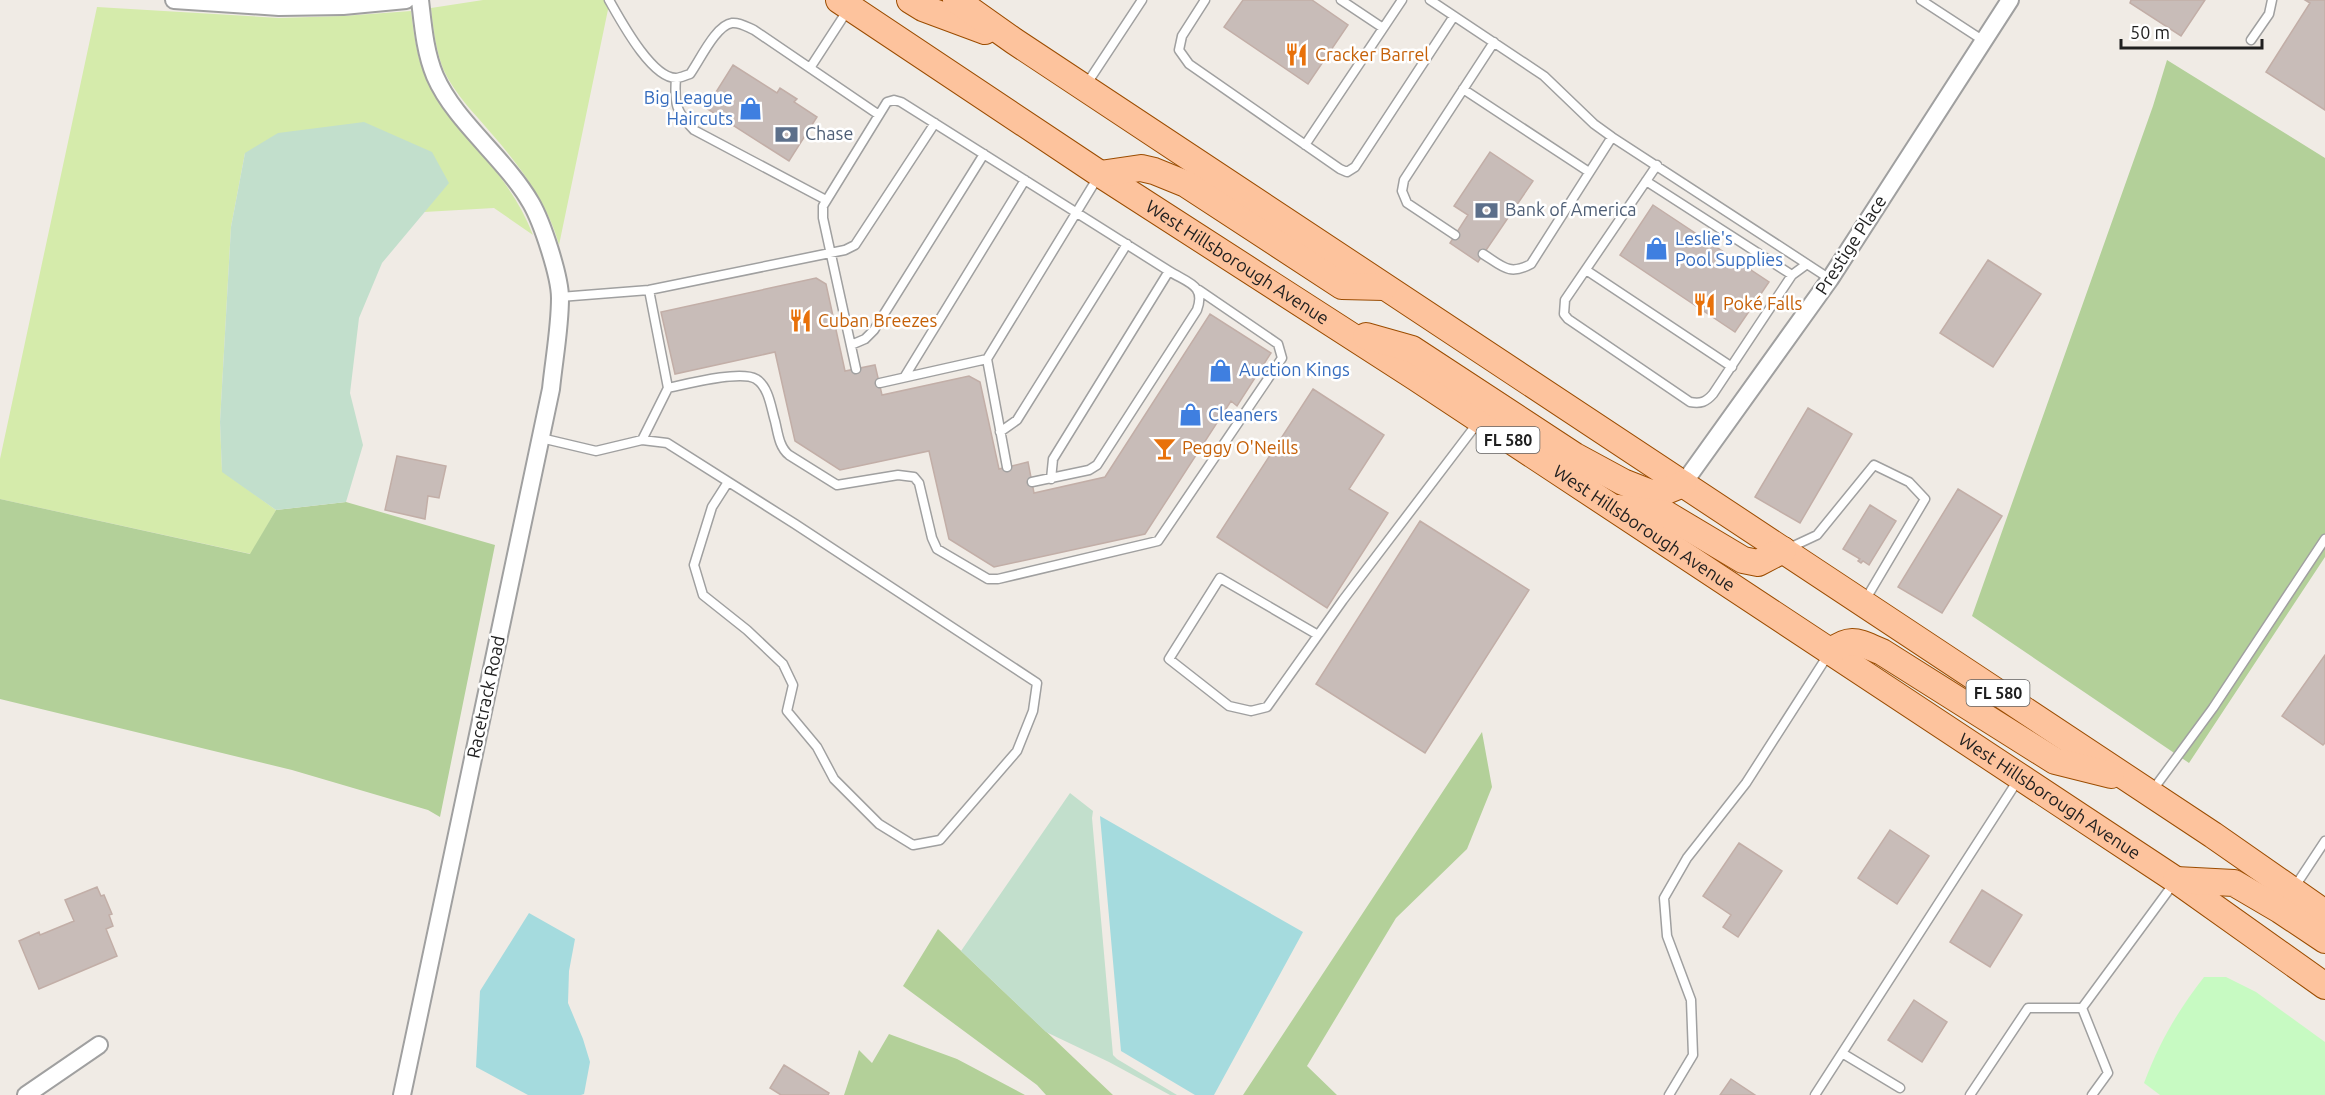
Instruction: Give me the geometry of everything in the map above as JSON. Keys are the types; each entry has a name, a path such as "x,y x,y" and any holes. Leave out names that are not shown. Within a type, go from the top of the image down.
{"main road":[{"path":"910,0 923,8 1014,41"},
{"name":"FL 580","path":"956,0 1084,88 2150,793 2325,913"},
{"name":"West Hillsborough Avenue","path":"844,3 1100,174 1340,329 2176,880 2325,986"},
{"path":"1100,174 1141,168 1154,171 1186,184 1342,286 1384,286"},
{"path":"1340,329 1412,349 1575,456 1623,482 1651,493 1666,491 1683,484"},
{"path":"1609,507 1666,514 1743,560 1758,563 1784,550"},
{"path":"1830,652 1842,642 1855,641 1882,652 2055,761 2129,779"},
{"path":"2176,880 2234,883 2325,940"}],"street":[{"path":"174,0 279,7 343,6 406,0"},
{"name":"Racetrack Road","path":"402,1095 551,389 560,297 548,244 531,204 498,157 453,105 435,76 425,41 420,0"},
{"name":"Prestige Place","path":"1683,484 1830,279 2010,0"},
{"path":"26,1095 99,1045"}],"lane":[{"path":"609,0 641,51 665,74 676,78 690,74 717,31 729,23 740,23 754,30 879,115"},
{"path":"1084,88 1142,0"},
{"path":"1205,0 1182,36 1179,50 1189,64 1340,170 1347,172 1355,167 1454,16"},
{"path":"1341,0 1383,28"},
{"path":"1305,145 1402,0"},
{"path":"1430,0 1545,76 1594,124 1612,137 1830,279"},
{"path":"1921,0 1984,41"},
{"path":"2250,40 2268,14 2271,0"},
{"path":"810,68 844,3"},
{"path":"1455,235 1407,203 1402,191 1404,180 1494,42"},
{"path":"676,78 676,106 681,116 694,130 826,200"},
{"path":"1463,89 1589,172"},
{"path":"668,388 721,377 747,376 757,380 767,394 783,450 789,455 837,485 898,474 914,477 919,483 932,538 937,549 988,579 998,579 1158,541 1282,358 1278,344 1199,290 935,123 894,100 887,102 823,206 823,218 856,369"},
{"path":"560,297 649,290 830,251 845,250 855,245 935,123"},
{"path":"1484,254 1508,270 1520,270 1531,264 1612,137"},
{"path":"851,345 865,339 874,330 984,154"},
{"path":"1657,165 1565,300 1564,314 1568,319 1690,402 1698,404 1706,401 1732,367 1792,275 1807,264"},
{"path":"1007,467 987,360 1100,174"},
{"path":"905,376 1025,180"},
{"path":"1646,181 1792,275"},
{"path":"1000,432 1017,420 1127,244"},
{"path":"1586,270 1732,367"},
{"path":"1051,479 1053,459 1169,271"},
{"path":"642,440 668,388 649,290"},
{"path":"1032,482 1089,470 1098,465 1197,310 1201,298 1199,290"},
{"path":"880,383 987,360"},
{"path":"1318,635 1220,578 1169,659 1229,706 1251,711 1267,706 1479,421"},
{"path":"541,438 596,451 642,440 667,443 728,482 1037,683 1033,711 1017,751 940,840 913,845 879,824 834,779 817,747 787,711 793,685 783,664 747,630 703,595 694,565 712,507 728,482"},
{"path":"1784,550 1817,534 1874,465 1909,482 1925,499 1864,603"},
{"path":"2150,793 2213,708 2325,539"},
{"path":"1669,1095 1692,1055 1692,1022 1691,1000 1667,936 1664,898 1687,858 1746,783 1830,652"},
{"path":"1815,1095 2020,777"},
{"path":"2293,891 2325,841"},
{"path":"2082,1008 2176,880"},
{"path":"1970,1095 2028,1008 2082,1008"},
{"path":"2082,1008 2108,1073 2092,1095"},
{"path":"1842,1053 1900,1088"}],"green space":[{"path":"483,0 610,0 559,245 548,214 531,185 512,158 459,95 441,63 431,8"},
{"path":"97,7 279,18 411,11 419,56 424,74 434,94 448,115 503,181 520,207 533,235 494,208 424,212 448,183 245,153 231,227 220,422 222,471 276,510 251,554 0,499 0,459"},
{"path":"2167,60 2325,158 2325,557 2189,763 1972,616 2153,106"},
{"path":"364,122 432,152 449,183 382,263 359,318 350,393 363,445 346,502 276,510 222,472 220,422 231,227 245,153 278,133"},
{"path":"0,499 250,554 276,510 346,502 495,545 440,817 428,810 292,770 0,699"},
{"path":"1482,732 1492,787 1467,849 1396,918 1307,1066 1337,1095 1243,1095"},
{"path":"1070,793 1093,811 1113,1055 1177,1095 1170,1095 1046,1032 961,951"},
{"path":"938,929 1113,1095 1046,1095 1037,1085 903,986"},
{"path":"2204,977 2226,977 2256,992 2325,1042 2325,1095 2160,1095 2144,1083 2170,1027"},
{"path":"889,1034 957,1059 1025,1095 844,1095 859,1050 872,1063"}],"water":[{"path":"1100,816 1303,932 1214,1095 1195,1095 1121,1051"},
{"path":"529,913 575,939 569,971 568,1003 590,1062 584,1094 581,1095 528,1095 476,1067 480,991"}],"building":[{"name":"Cracker Barrel","path":"1243,0 1312,0 1348,25 1308,84 1224,27"},
{"path":"2131,0 2205,0 2181,36 2130,3"},
{"path":"2305,0 2325,0 2325,110 2266,72 2310,3"},
{"path":"733,65 777,93 780,88 797,99 794,102 817,117 789,161 706,108"},
{"name":"Bank of America","path":"1490,152 1533,181 1478,262 1450,243 1468,215 1454,206"},
{"path":"1653,205 1769,282 1735,332 1620,255"},
{"path":"1988,260 2041,294 1993,367 1940,333"},
{"path":"816,278 826,284 845,371 875,365 882,395 969,376 980,382 999,469 1028,462 1034,493 1105,477 1210,314 1271,353 1237,406 1231,401 1145,534 994,567 949,539 929,451 840,470 795,441 775,352 675,374 661,312"},
{"path":"1313,389 1384,435 1349,489 1388,513 1327,608 1217,537"},
{"path":"1808,408 1852,434 1800,523 1755,497"},
{"path":"397,456 446,466 439,498 428,496 425,519 385,510"},
{"path":"1958,489 2002,516 1942,613 1898,587"},
{"path":"1870,505 1896,521 1869,565 1863,561 1861,563 1858,561 1860,559 1843,549"},
{"path":"1420,521 1529,590 1425,753 1316,684"},
{"path":"2325,655 2325,743 2323,745 2282,716"},
{"path":"1890,830 1929,856 1897,904 1858,878"},
{"path":"1739,843 1782,871 1738,937 1723,927 1731,915 1703,896"},
{"path":"97,887 101,896 104,895 112,914 109,915 113,926 106,929 117,956 39,989 19,941 74,921 65,900"},
{"path":"1982,890 2022,915 1990,967 1950,942"},
{"path":"1914,1000 1947,1022 1922,1062 1888,1040"},
{"path":"784,1065 829,1093 828,1095 781,1095 770,1088"},
{"path":"1731,1079 1755,1095 1720,1095"}],"place":[{"name":"Cracker Barrel","path":"1297,55"},
{"name":"Big League Haircuts","path":"751,108"},
{"name":"Chase","path":"787,134"},
{"name":"Bank of America","path":"1487,210"},
{"name":"Leslie's Pool Supplies","path":"1657,249"},
{"name":"Poké Falls","path":"1705,304"},
{"name":"Cuban Breezes","path":"800,321"},
{"name":"Auction Kings","path":"1221,370"},
{"name":"Cleaners","path":"1190,415"},
{"name":"Peggy O'Neills","path":"1164,448"}]}
